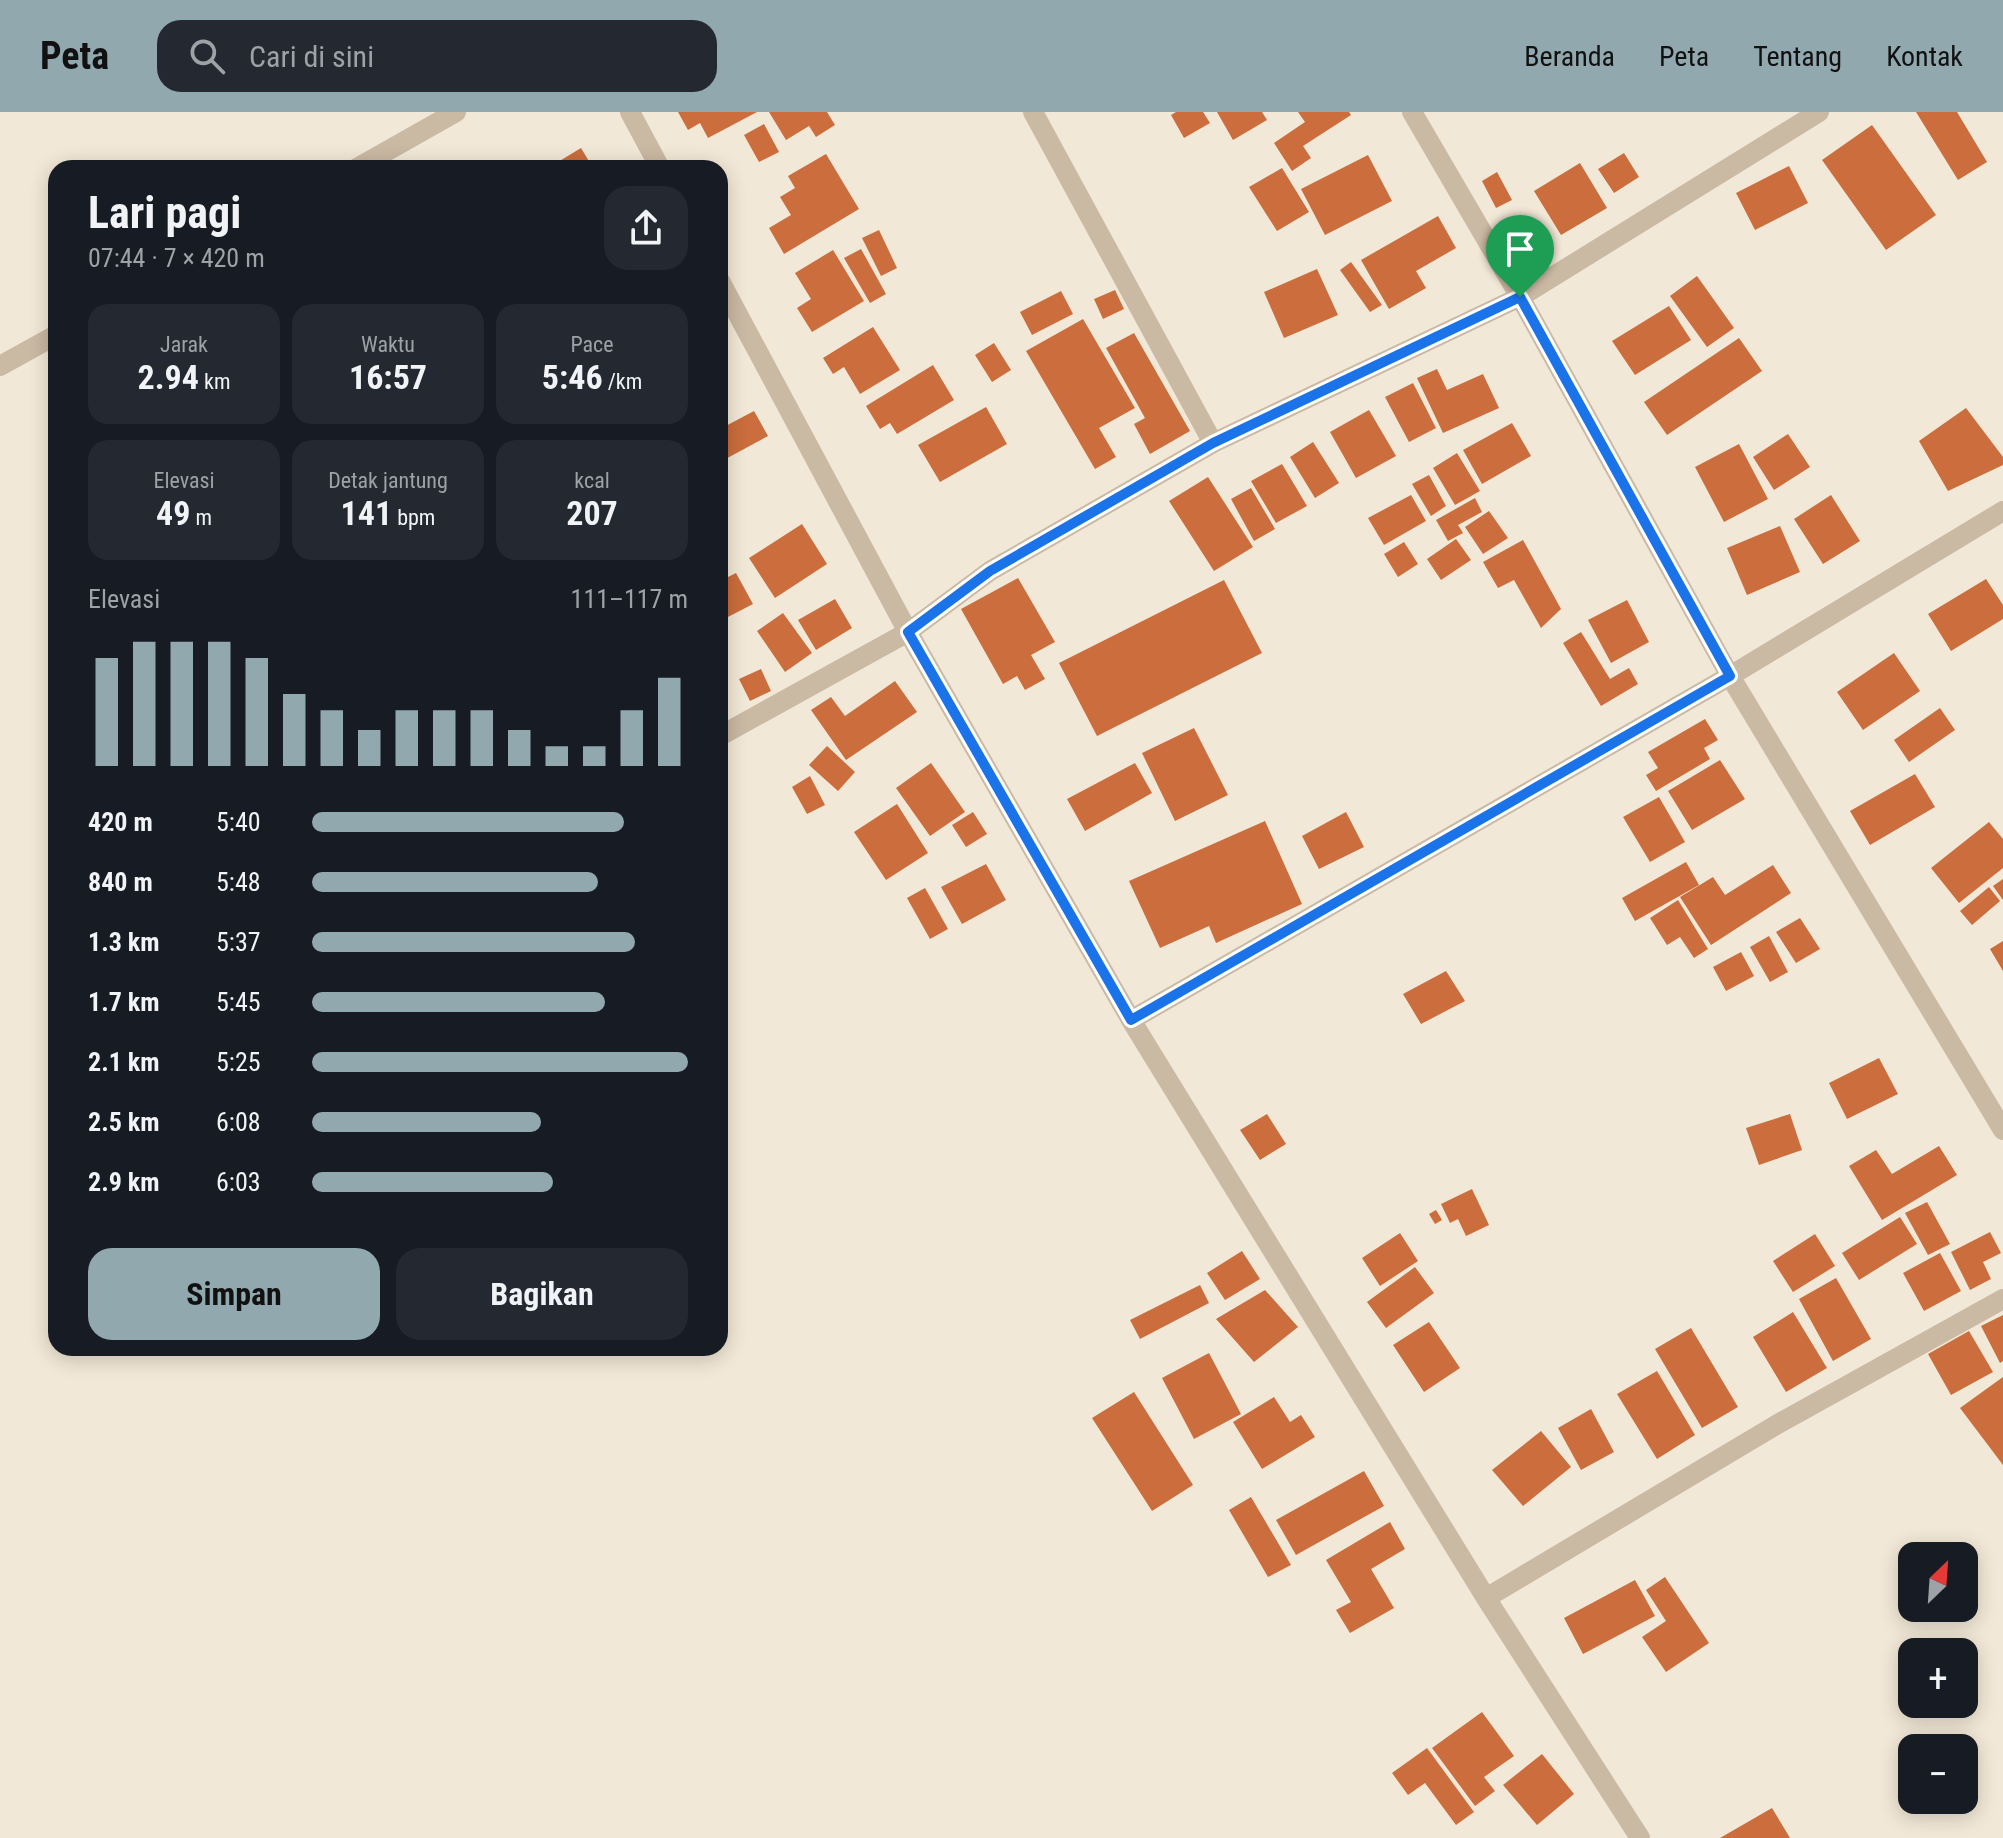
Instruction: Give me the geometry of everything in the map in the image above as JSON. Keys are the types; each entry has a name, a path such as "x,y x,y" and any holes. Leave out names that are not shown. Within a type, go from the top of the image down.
{"street":[{"path":"371,160 456,112"},
{"path":"630,112 656,160"},
{"path":"1033,112 1213,443"},
{"path":"1412,112 1520,297 1730,676 2003,1130"},
{"path":"728,732 908,632 990,571 1213,443 1520,297 1819,112"},
{"path":"728,296 908,632 1131,1020 1486,1598 1640,1838"},
{"path":"0,366 48,339"},
{"path":"1131,1020 1730,676 2003,511"},
{"path":"1486,1598 1776,1425 2003,1299"}],"building":[{"path":"678,112 757,112 708,138 700,123 688,130"},
{"path":"769,112 827,112 835,125 816,137 809,126 786,140"},
{"path":"1176,112 1203,112 1210,123 1184,138 1171,115"},
{"path":"1217,112 1262,112 1267,120 1233,140"},
{"path":"1298,112 1349,112 1351,115 1303,146 1311,158 1292,171 1274,143 1305,122"},
{"path":"1916,112 1957,112 1987,162 1958,180"},
{"path":"764,124 779,152 759,162 744,135"},
{"path":"1872,125 1936,215 1886,250 1822,160"},
{"path":"581,148 588,160 561,160"},
{"path":"1624,153 1639,177 1614,193 1598,169"},
{"path":"826,154 859,209 784,254 769,228 791,215 780,197 795,188 788,176"},
{"path":"1368,155 1392,201 1325,235 1301,189"},
{"path":"1580,163 1607,208 1561,235 1534,191"},
{"path":"1789,166 1808,203 1755,230 1736,193"},
{"path":"1282,168 1309,212 1277,231 1249,187"},
{"path":"1497,172 1512,200 1496,208 1482,181"},
{"path":"1438,216 1456,248 1416,271 1426,288 1389,309 1361,260"},
{"path":"879,230 897,268 881,276 862,238"},
{"path":"861,249 886,294 870,303 844,258"},
{"path":"833,250 864,301 812,332 797,308 811,299 795,273"},
{"path":"1351,262 1382,305 1370,312 1340,270"},
{"path":"1317,269 1338,315 1284,338 1264,292"},
{"path":"1697,276 1734,328 1707,347 1670,296"},
{"path":"1115,290 1124,309 1103,319 1094,299"},
{"path":"1061,291 1073,314 1032,335 1020,312"},
{"path":"1669,306 1691,340 1635,375 1612,341"},
{"path":"1083,319 1135,408 1099,428 1116,457 1095,469 1026,351"},
{"path":"873,327 900,370 860,394 844,367 833,374 823,358"},
{"path":"1134,333 1190,431 1150,454 1134,424 1145,418 1106,348"},
{"path":"1739,338 1762,371 1667,435 1644,402"},
{"path":"994,343 1011,370 992,382 975,355"},
{"path":"933,365 954,400 897,434 890,423 880,429 866,406"},
{"path":"1437,369 1447,390 1483,374 1499,408 1443,433 1417,378"},
{"path":"1413,383 1436,428 1409,442 1385,397"},
{"path":"986,407 1007,444 940,482 918,445"},
{"path":"1966,408 2003,457 2003,465 1948,491 1919,441"},
{"path":"1369,410 1396,456 1356,478 1330,432"},
{"path":"754,411 768,436 728,458 728,425"},
{"path":"1512,423 1531,456 1482,484 1463,450"},
{"path":"1788,434 1810,467 1774,490 1753,457"},
{"path":"1313,442 1339,483 1315,498 1290,457"},
{"path":"1739,444 1768,499 1724,522 1695,467"},
{"path":"1457,453 1480,491 1455,505 1433,468"},
{"path":"1282,464 1307,506 1276,523 1251,481"},
{"path":"1429,475 1446,506 1431,516 1412,484"},
{"path":"1208,477 1253,547 1214,571 1169,501"},
{"path":"1251,488 1275,529 1254,541 1231,499"},
{"path":"1411,495 1426,521 1384,545 1368,518"},
{"path":"1831,495 1860,541 1823,564 1794,519"},
{"path":"1475,498 1482,512 1458,525 1463,533 1448,541 1436,520"},
{"path":"1489,511 1508,538 1483,554 1465,527"},
{"path":"802,524 827,564 775,598 749,558"},
{"path":"1780,526 1800,572 1747,595 1727,548"},
{"path":"1456,539 1471,560 1441,580 1427,559"},
{"path":"1523,540 1561,609 1541,628 1514,580 1498,588 1483,562"},
{"path":"1404,542 1418,564 1398,577 1384,554"},
{"path":"736,573 753,604 728,617 728,577"},
{"path":"1018,578 1055,642 1031,655 1045,679 1025,690 1017,676 1003,684 961,609"},
{"path":"1986,579 2003,605 2003,619 1951,651 1928,614"},
{"path":"1224,580 1262,653 1097,736 1059,663"},
{"path":"835,599 852,628 816,650 798,620"},
{"path":"1627,600 1649,642 1611,663 1588,620"},
{"path":"783,613 812,653 785,672 757,631"},
{"path":"1581,632 1610,679 1629,668 1638,684 1601,706 1563,643"},
{"path":"1894,653 1920,691 1863,730 1837,692"},
{"path":"761,669 771,691 750,701 739,679"},
{"path":"895,681 917,712 846,760 811,710 831,697 845,716"},
{"path":"1940,708 1955,730 1909,762 1894,740"},
{"path":"1705,719 1718,740 1704,748 1710,759 1656,791 1646,775 1658,768 1648,752"},
{"path":"1194,728 1228,795 1175,821 1142,753"},
{"path":"827,746 855,772 838,791 809,765"},
{"path":"1720,760 1745,799 1692,830 1668,791"},
{"path":"931,763 965,812 930,836 896,788"},
{"path":"1135,763 1152,793 1085,831 1067,799"},
{"path":"1915,774 1935,807 1870,845 1850,811"},
{"path":"810,776 825,805 807,814 792,787"},
{"path":"1659,797 1685,842 1650,862 1623,817"},
{"path":"897,804 928,853 886,880 854,832"},
{"path":"973,812 987,834 966,847 952,825"},
{"path":"1346,812 1364,847 1319,869 1302,836"},
{"path":"1265,821 1302,904 1216,943 1209,926 1160,948 1129,881"},
{"path":"1989,822 2003,839 2003,868 1959,903 1931,868"},
{"path":"1686,862 1699,885 1635,921 1622,898"},
{"path":"986,864 1006,900 962,924 941,887"},
{"path":"1773,865 1791,893 1711,945 1680,897 1713,877 1725,895"},
{"path":"2003,879 2003,900 1993,886"},
{"path":"1989,887 2000,901 1972,925 1960,911"},
{"path":"925,888 948,929 930,939 907,898"},
{"path":"1678,900 1708,949 1694,958 1680,937 1667,945 1650,918"},
{"path":"1800,918 1820,949 1796,963 1776,932"},
{"path":"1769,936 1788,972 1770,982 1750,947"},
{"path":"2003,941 2003,971 1990,949"},
{"path":"1741,952 1754,976 1726,991 1713,967"},
{"path":"1446,971 1465,1001 1421,1024 1403,994"},
{"path":"1879,1058 1898,1094 1847,1119 1829,1083"},
{"path":"1267,1114 1286,1144 1260,1160 1240,1130"},
{"path":"1790,1114 1802,1150 1759,1165 1746,1128"},
{"path":"1939,1146 1957,1175 1882,1220 1849,1166 1876,1150 1892,1174"},
{"path":"1472,1189 1489,1225 1466,1236 1458,1219 1450,1223 1441,1204"},
{"path":"1927,1202 1950,1244 1928,1255 1905,1213"},
{"path":"1436,1210 1442,1220 1435,1224 1429,1214"},
{"path":"1900,1217 1917,1244 1859,1280 1842,1253"},
{"path":"1990,1232 2001,1253 1983,1262 1991,1279 1970,1290 1951,1252"},
{"path":"1400,1233 1418,1261 1380,1286 1362,1258"},
{"path":"1815,1234 1835,1266 1793,1292 1773,1261"},
{"path":"1242,1251 1260,1279 1225,1300 1207,1273"},
{"path":"1940,1253 1961,1291 1924,1311 1903,1273"},
{"path":"1415,1267 1434,1293 1386,1328 1367,1302"},
{"path":"1836,1278 1871,1339 1833,1361 1799,1299"},
{"path":"1200,1285 1209,1303 1140,1339 1130,1320"},
{"path":"1265,1290 1298,1327 1254,1362 1216,1319"},
{"path":"1793,1312 1827,1368 1786,1392 1753,1337"},
{"path":"2003,1315 2003,1361 2000,1363 1981,1326"},
{"path":"1429,1322 1460,1368 1424,1392 1393,1345"},
{"path":"1691,1328 1738,1407 1702,1428 1655,1349"},
{"path":"1969,1331 1993,1372 1951,1395 1928,1354"},
{"path":"1209,1353 1241,1414 1194,1439 1162,1378"},
{"path":"1657,1371 1695,1435 1657,1459 1617,1394"},
{"path":"2003,1377 2003,1465 1960,1408"},
{"path":"1134,1392 1193,1485 1152,1511 1092,1418"},
{"path":"1274,1397 1290,1422 1301,1415 1315,1437 1262,1469 1233,1422"},
{"path":"1591,1409 1614,1452 1581,1470 1558,1428"},
{"path":"1541,1431 1571,1467 1523,1506 1492,1470"},
{"path":"1364,1471 1384,1506 1296,1555 1276,1520"},
{"path":"1251,1497 1291,1565 1268,1577 1229,1510"},
{"path":"1390,1522 1405,1549 1371,1569 1394,1608 1350,1633 1336,1610 1351,1602 1326,1560"},
{"path":"1665,1577 1709,1643 1666,1672 1642,1637 1666,1621 1646,1590"},
{"path":"1635,1580 1655,1616 1583,1654 1564,1618"},
{"path":"1482,1712 1514,1756 1484,1777 1495,1791 1475,1806 1432,1748"},
{"path":"1427,1748 1474,1812 1456,1825 1425,1783 1408,1795 1392,1773"},
{"path":"1542,1754 1574,1794 1537,1825 1503,1785"},
{"path":"1772,1808 1790,1838 1720,1838"}],"route":[{"path":"1520,297 1730,676 1131,1020 908,632 990,571 1213,443 1520,297"}]}
